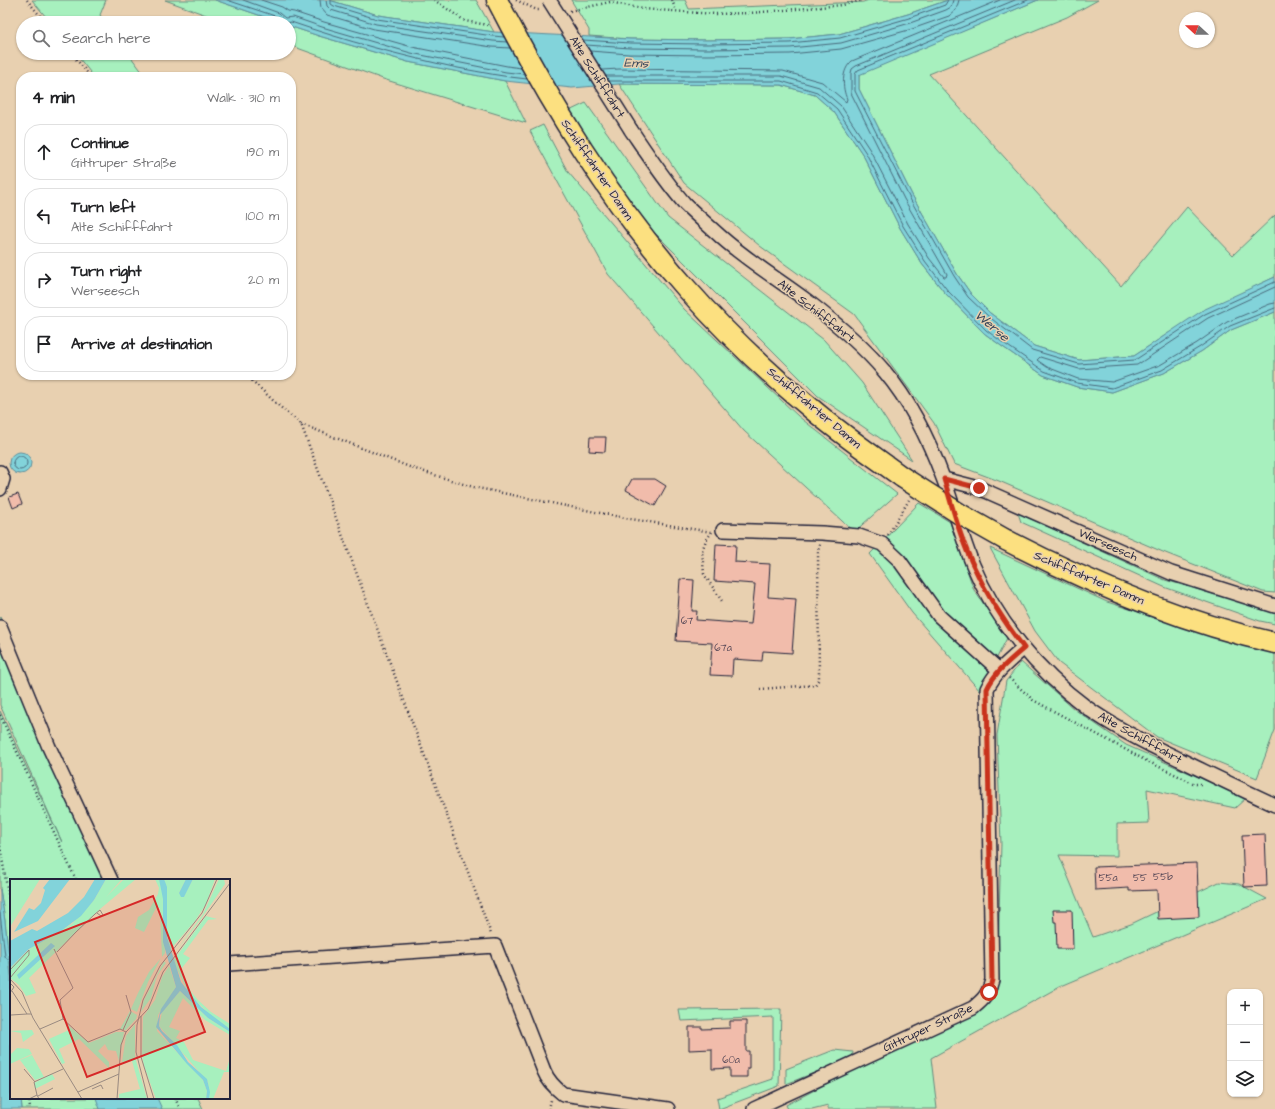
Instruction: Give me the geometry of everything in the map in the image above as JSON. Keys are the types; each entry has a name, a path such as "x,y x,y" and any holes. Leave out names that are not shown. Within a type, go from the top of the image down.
{"highway":[{"name":"Schifffahrter Damm","path":"497,0 525,55 564,122 590,163 621,207 687,290 742,346 777,379 819,415 902,477 960,514 1006,540 1071,572 1132,598 1220,628 1275,643"}],"street":[{"name":"Alte Schifffahrt","path":"546,5 664,178 691,209 721,238 837,324 863,348 886,373 905,400 930,444 944,479 974,568 1005,623 1024,648 1067,692 1087,708 1115,726 1275,805"},
{"path":"0,472 3,479 0,489"},
{"name":"Werseesch","path":"944,479 979,488 1171,573 1275,606"},
{"path":"717,531 822,533 859,536 882,544 898,560 939,616 999,670"},
{"path":"0,627 49,748 111,879"},
{"name":"Gittruper Straße","path":"754,1109 973,1008 983,1000 989,992 992,980 986,704 987,689 999,670 1024,648"},
{"path":"230,964 495,946 546,1075 554,1087 563,1094 668,1109"}],"path":[{"path":"27,0 40,16"},
{"path":"434,0 465,21 488,25"},
{"path":"515,0 537,10 546,5"},
{"path":"672,0 676,11"},
{"path":"563,10 569,11 610,2 643,9 715,14 750,13 843,5 863,0"},
{"path":"77,60 86,72"},
{"path":"251,380 301,424 412,468 473,487 625,518 717,531"},
{"path":"301,424 495,946"},
{"path":"882,544 908,503"},
{"path":"717,531 706,540 702,551 704,574 722,601"},
{"path":"760,689 815,685 819,679 818,551 822,533"},
{"path":"0,715 76,879"},
{"path":"0,846 10,905"},
{"path":"29,1099 30,1109"},
{"path":"175,1099 180,1109"}],"green space":[{"path":"32,0 106,0 101,16 45,16"},
{"path":"165,0 215,0 262,16 209,16"},
{"path":"329,0 476,0 494,32 378,15"},
{"path":"571,0 685,0 689,9 863,2 869,0 948,0 908,14 839,34 789,39 706,40 630,39 589,36 589,30"},
{"path":"1038,0 1098,0 1067,17 929,74 1121,286 1187,207 1233,255 1275,215 1275,277 1169,333 1134,356 1079,360 1034,346 990,313 971,294 957,274 912,195 859,89 859,74"},
{"path":"296,28 408,62 505,81 526,123 383,79 296,48"},
{"path":"81,60 133,60 142,72 90,72"},
{"path":"619,84 781,85 815,95 834,112 863,155 900,228 922,264 945,293 984,333 1000,345 1043,375 1077,387 1112,392 1164,373 1202,351 1231,330 1275,312 1275,593 1263,592 1163,552 999,481 954,464 934,423 854,314 760,246 684,183"},
{"path":"586,103 668,218 824,340 862,383 912,460 818,396 652,230 565,113"},
{"path":"543,125 568,172 684,309 798,416 897,494 854,532 744,431 608,274 530,131"},
{"path":"919,503 950,522 974,590 1007,638 980,691 912,613 870,554"},
{"path":"1018,513 1165,580 1275,612 1275,624 1260,621 1164,587 1021,522"},
{"path":"990,548 1107,602 1260,650 1275,653 1275,730 1257,778 1157,737 1059,663 1035,631"},
{"path":"0,617 50,739 114,879 10,879 10,967 0,889 0,711 62,842 0,705"},
{"path":"1021,662 1074,709 1126,745 1246,798 1235,808 1147,789 1149,823 1117,824 1117,856 1059,855 1093,937 1131,924 1219,882 1239,884 1267,899 1059,987 931,1058 937,1109 828,1109 828,1105 812,1109 788,1109 786,1105 847,1073 972,1016 997,990 1001,844 997,735 1006,681"},
{"path":"781,1009 779,1086 719,1109 717,1098 773,1079 773,1017 681,1021 679,1010"},
{"path":"834,1050 853,1052 852,1058 786,1084 786,1069"},
{"path":"21,1099 198,1099 203,1109 22,1109"}],"water":[{"path":"215,0 329,0 378,15 494,32 630,39 706,40 789,39 839,34 908,14 948,0 1038,0 859,75 859,89 912,195 957,274 971,294 990,313 1034,346 1079,360 1134,356 1203,310 1275,277 1275,312 1231,330 1202,351 1164,373 1112,392 1077,387 1043,375 1000,345 984,333 945,293 922,264 900,228 863,155 834,112 815,95 781,85 619,84 572,88 505,81 408,62 319,36 296,28 296,16 262,16"},
{"path":"20,452 28,455 31,463 28,471 20,474 12,471 9,463 12,455"},
{"path":"0,889 10,967 10,1099 21,1099 22,1109 0,1109"},
{"path":"96,1099 157,1099 162,1109 100,1109"}],"building":[{"path":"590,437 606,437 605,452 589,451"},
{"path":"632,479 655,479 666,486 655,506 626,490"},
{"path":"18,494 22,504 13,508 9,497"},
{"path":"716,544 736,545 735,562 770,564 768,597 796,599 792,653 763,651 762,661 733,659 732,676 710,675 712,643 676,641 680,579 694,580 692,611 697,611 696,620 751,624 755,584 714,581"},
{"path":"1265,834 1267,886 1244,887 1242,835"},
{"path":"1197,863 1199,917 1158,919 1157,890 1129,891 1129,888 1095,890 1094,867"},
{"path":"1053,910 1072,910 1073,949 1057,949 1056,922 1054,922"},
{"path":"730,1021 746,1021 746,1051 749,1051 749,1068 747,1068 747,1077 730,1077 730,1068 712,1069 712,1049 689,1050 689,1027 702,1027 702,1029 730,1028"}],"route":[{"path":"979,488 944,479 974,568 1005,623 1024,648 999,670 987,689 986,704 992,980 989,992"}],"water label":[{"name":"Ems","path":"636,63"},
{"name":"Werse","path":"992,326"}]}
